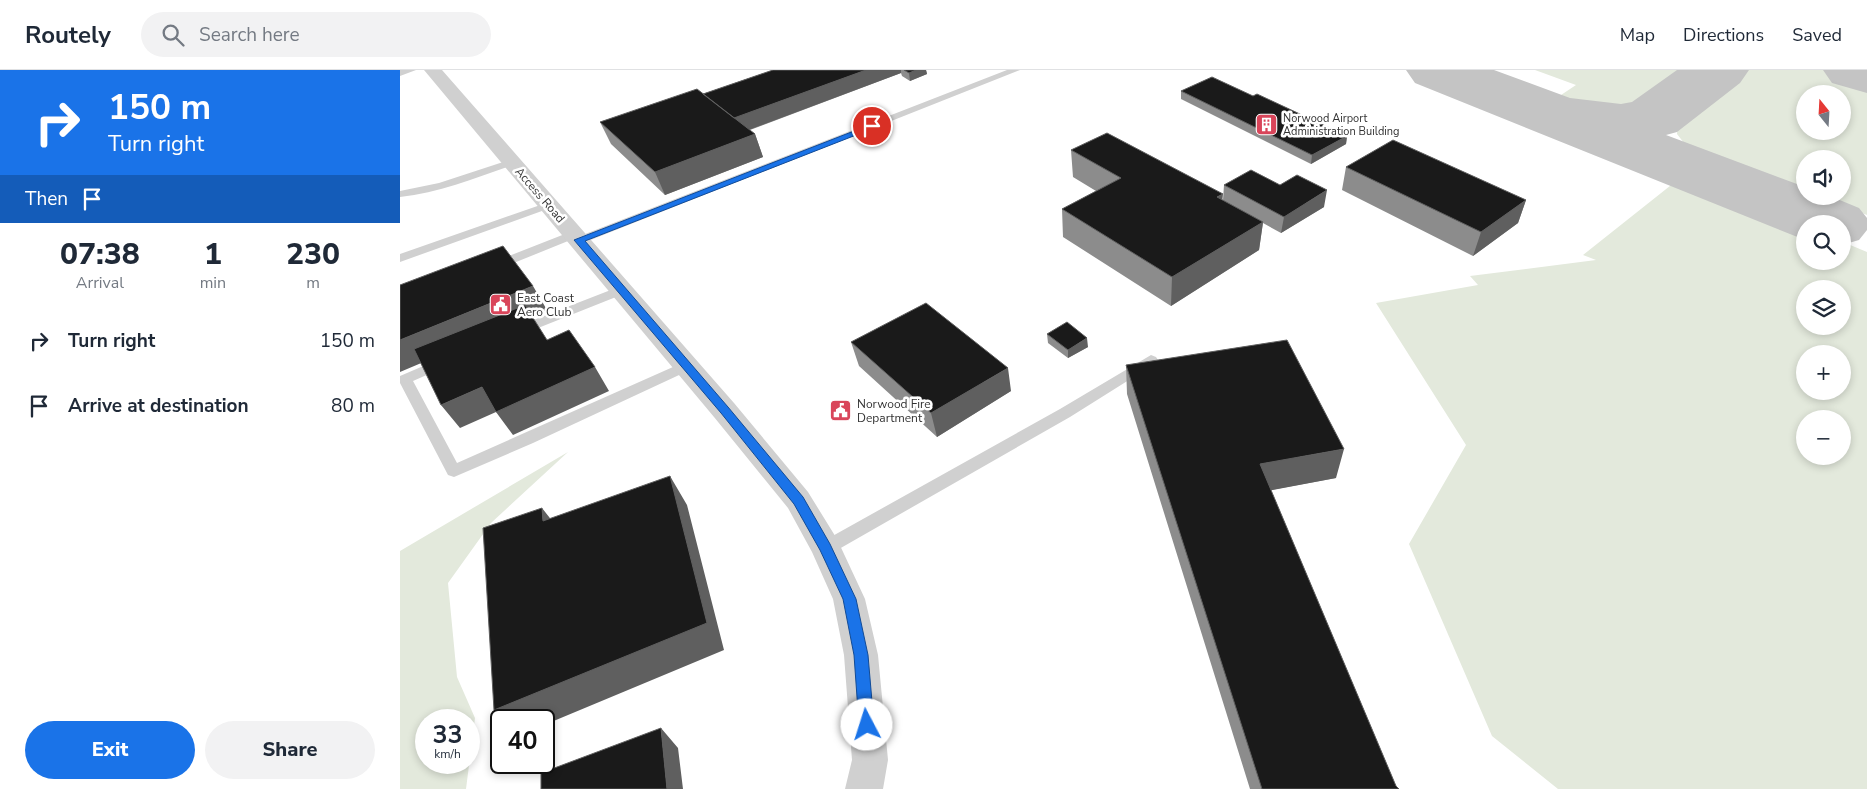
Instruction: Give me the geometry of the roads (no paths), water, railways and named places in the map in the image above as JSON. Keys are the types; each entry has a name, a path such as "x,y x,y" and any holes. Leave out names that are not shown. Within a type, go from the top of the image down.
{"street":[{"name":"Access Road","path":"433,70 687,366 798,500 826,548 849,599 861,655 870,760 864,789"}],"lane":[{"path":"400,73 411,70"},
{"path":"483,270 577,238 1015,70"},
{"path":"400,194 415,193 445,185 512,162"},
{"path":"400,258 548,205"},
{"path":"506,336 621,290"},
{"path":"451,360 405,379 454,471 687,366"},
{"path":"826,548 1056,418 1151,360"}],"place":[{"name":"Norwood Airport Administration Building","path":"1267,124"},
{"name":"East Coast Aero Club","path":"501,305"},
{"name":"Norwood Fire Department","path":"841,411"}]}
